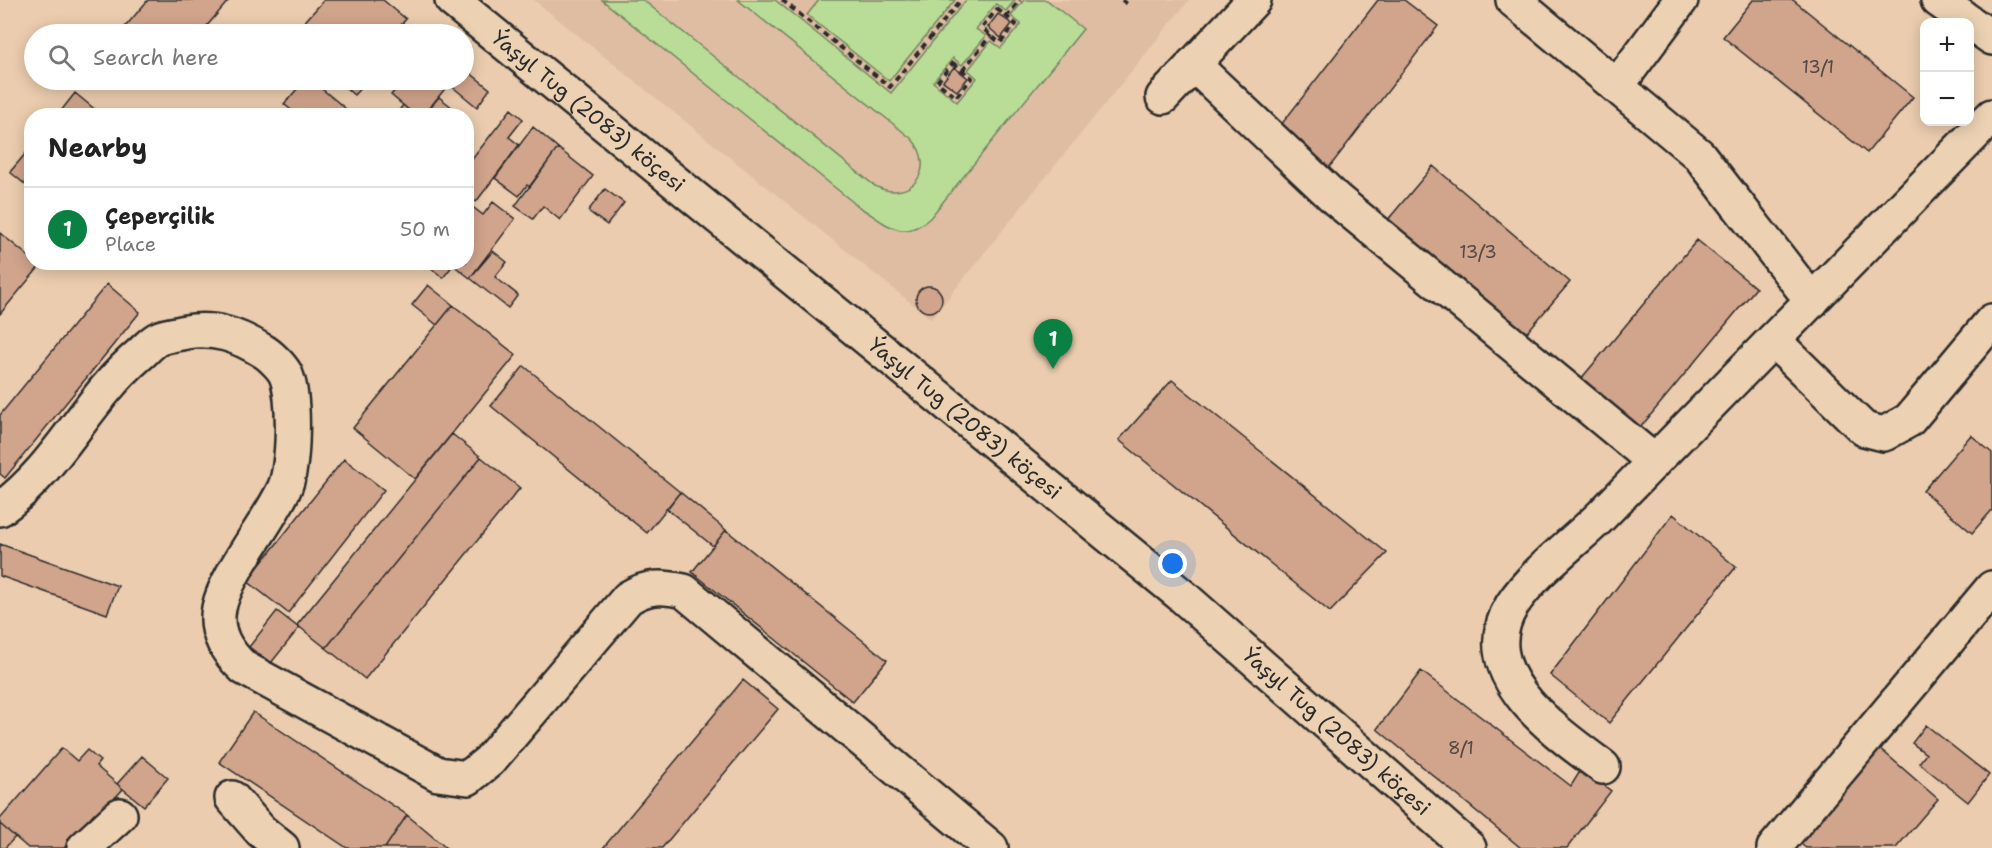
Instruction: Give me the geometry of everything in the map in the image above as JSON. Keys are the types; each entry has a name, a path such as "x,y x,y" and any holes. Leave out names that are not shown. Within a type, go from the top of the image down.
{"street":[{"name":"Ýaşyl Tug (2083) köçesi","path":"452,0 1180,594 1469,848"},
{"path":"1163,97 1254,0"},
{"path":"1513,0 1699,155 1812,301"},
{"path":"1617,86 1681,0"},
{"path":"1938,0 1992,38"},
{"path":"1193,64 1336,200 1654,461"},
{"path":"1603,767 1526,705 1512,682 1502,653 1503,629 1512,606 1539,574 1654,461 1992,116"},
{"path":"1773,340 1864,429 1884,434 1908,420 1992,321"},
{"path":"0,509 17,497 54,456 121,370 158,338 202,329 236,336 266,353 285,373 292,402 293,434 286,487 225,590 219,609 219,631 227,652 244,668 438,774 468,778 489,761 628,598 641,590 663,586 684,591 991,848"},
{"path":"1774,848 1992,588"},
{"path":"231,798 263,842"},
{"path":"84,848 120,815"}],"path":[{"path":"782,0 890,87 960,0"},
{"path":"1006,17 1020,0"},
{"path":"1122,0 1130,6"},
{"path":"997,9 1006,17 1016,24 1000,43 982,28 997,9"},
{"path":"963,70 991,35"},
{"path":"953,63 963,70 972,78 956,97 937,82 953,63"}],"shaded area":[{"path":"534,0 1189,0 931,319"}],"green space":[{"path":"602,0 643,0 875,186 899,191 916,181 921,172 922,162 919,151 912,139 738,0 775,0 891,93 966,0 1015,0 1006,11 996,4 976,29 986,36 962,65 953,58 933,82 957,102 977,78 968,70 991,41 1001,48 1021,24 1011,16 1024,0 1047,0 1083,29 930,218 920,226 902,230 885,224 859,207"},
{"path":"819,0 955,0 889,81 807,15"}],"building":[{"path":"148,0 229,0 209,24 128,24"},
{"path":"324,0 383,0 406,19 402,24 303,24"},
{"path":"1378,0 1404,0 1438,26 1328,169 1277,130"},
{"path":"1753,0 1793,0 1913,97 1867,153 1723,37"},
{"path":"998,14 1012,24 1001,38 988,27"},
{"path":"954,67 968,78 957,91 943,81"},
{"path":"474,76 490,89 477,107 456,90 474,90"},
{"path":"296,90 323,90 345,108 289,108 284,104"},
{"path":"348,90 359,90 354,95"},
{"path":"395,90 444,90 429,108 406,108 391,95"},
{"path":"75,93 93,108 63,108"},
{"path":"439,97 453,108 430,108"},
{"path":"511,109 523,119 509,137 519,145 476,202 474,201 474,157"},
{"path":"533,127 558,148 530,187 527,185 519,196 495,178"},
{"path":"558,148 593,176 560,220 543,206 533,219 515,206"},
{"path":"24,155 24,183 10,172"},
{"path":"1433,166 1570,282 1522,338 1386,222"},
{"path":"605,189 624,203 607,225 588,211"},
{"path":"493,202 515,219 470,278 460,270 474,270 474,208 483,215"},
{"path":"0,233 24,252 24,270 37,270 0,314"},
{"path":"1697,240 1756,288 1639,429 1580,380"},
{"path":"493,251 507,262 495,277 518,295 508,308 470,278"},
{"path":"434,270 449,270 443,278"},
{"path":"107,284 140,312 5,478 0,474 0,415"},
{"path":"428,285 453,305 437,325 412,305"},
{"path":"929,286 938,290 942,299 938,308 929,312 920,308 916,299 920,290"},
{"path":"453,305 516,355 415,479 353,428"},
{"path":"524,366 680,492 647,533 491,406"},
{"path":"1172,380 1387,553 1330,612 1119,440"},
{"path":"452,434 481,457 326,648 297,625"},
{"path":"1971,435 1992,453 1992,510 1972,533 1923,491"},
{"path":"481,457 520,488 365,679 326,648"},
{"path":"344,459 384,490 288,613 247,581"},
{"path":"680,492 726,530 713,546 667,509"},
{"path":"1673,514 1736,567 1609,723 1550,675"},
{"path":"726,530 887,660 853,702 692,572"},
{"path":"0,544 118,586 107,614 0,576"},
{"path":"277,611 299,628 271,663 249,647"},
{"path":"1421,671 1571,786 1582,768 1611,791 1567,848 1521,848 1377,729"},
{"path":"743,680 778,709 662,848 603,848"},
{"path":"253,712 407,815 385,848 347,848 219,762"},
{"path":"1926,725 1989,775 1968,802 1919,763 1926,754 1912,743"},
{"path":"1877,746 1938,799 1896,848 1806,848 1796,840"},
{"path":"62,748 77,761 87,750 100,761 96,766 123,789 98,817 94,813 64,848 28,848 0,824 0,819"},
{"path":"142,756 168,778 144,806 117,784"},
{"path":"407,815 446,848 385,848"},
{"path":"0,824 15,837 5,848 0,848"}],"place":[{"name":"Çeperçilik","path":"1053,369"}]}
